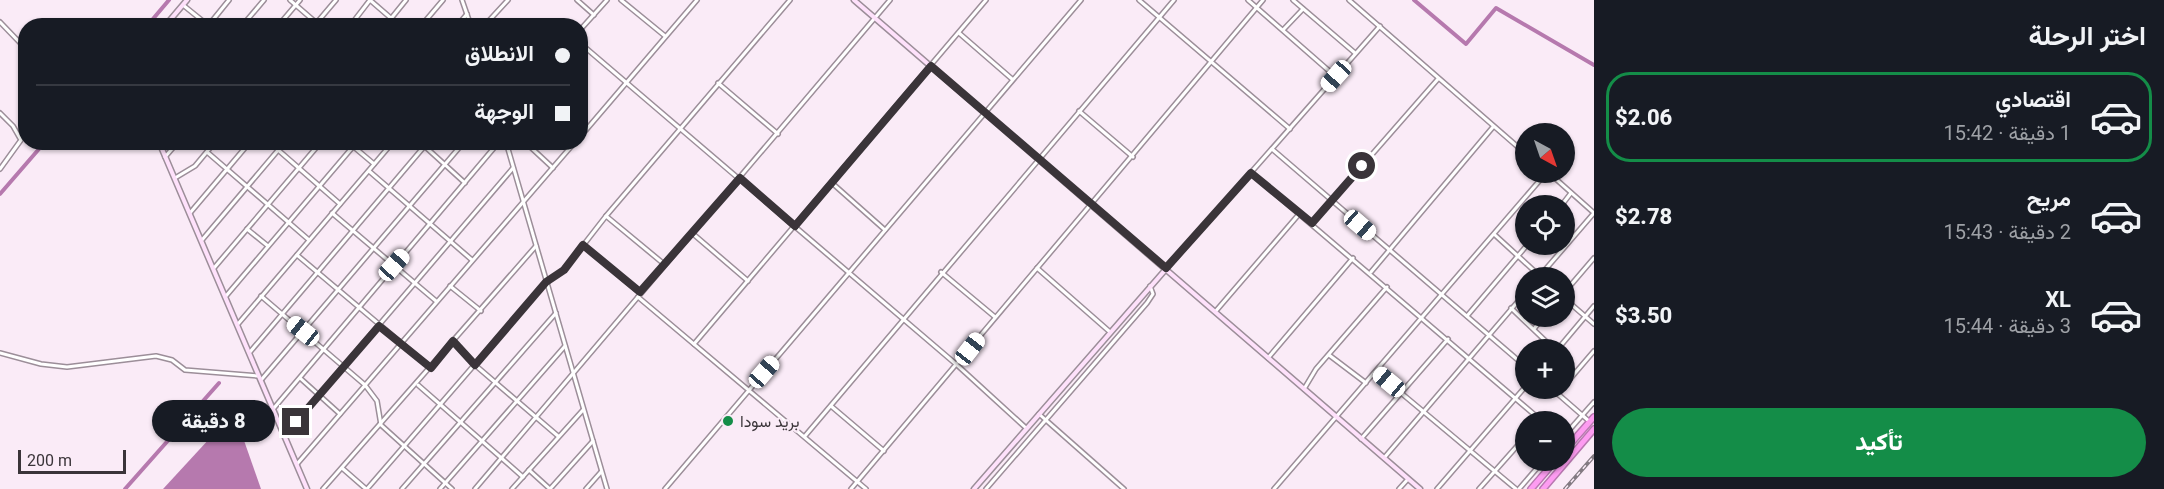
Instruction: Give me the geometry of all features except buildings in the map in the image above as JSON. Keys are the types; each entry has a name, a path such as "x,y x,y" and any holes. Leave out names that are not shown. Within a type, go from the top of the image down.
{"highway":[{"path":"1575,438 1592,419"},
{"path":"1543,489 1594,429"},
{"path":"1531,489 1547,471"}],"street":[{"path":"172,18 187,0"},
{"path":"214,18 229,0"},
{"path":"249,18 264,0"},
{"path":"290,0 310,18"},
{"path":"285,18 300,0"},
{"path":"322,18 336,0"},
{"path":"356,18 370,0 391,18 406,0"},
{"path":"428,18 443,0"},
{"path":"462,0 468,18"},
{"path":"491,18 507,0"},
{"path":"577,0 594,15"},
{"path":"588,21 607,0"},
{"path":"621,0 665,36"},
{"path":"588,127 697,0"},
{"path":"342,468 367,489 546,282 564,270 606,216 790,0"},
{"path":"854,0 1420,489"},
{"path":"474,489 574,375 640,292 778,134 890,0"},
{"path":"694,344 986,0"},
{"path":"665,489 1081,0"},
{"path":"1139,0 1290,129"},
{"path":"805,436 904,320 941,272 1174,0"},
{"path":"1248,0 1336,76"},
{"path":"851,489 1036,268 1213,63 1263,0"},
{"path":"1293,0 1356,54"},
{"path":"1349,0 1515,144"},
{"path":"183,5 199,18"},
{"path":"1283,30 1303,9"},
{"path":"464,18 467,14"},
{"path":"0,21 18,40"},
{"path":"974,489 1380,26"},
{"path":"959,32 1012,79"},
{"path":"588,50 957,365 1026,428"},
{"path":"1312,223 1438,79"},
{"path":"718,83 778,134"},
{"path":"1079,111 1133,157"},
{"path":"0,113 18,135"},
{"path":"1371,272 1494,126"},
{"path":"0,169 18,144"},
{"path":"1272,149 1515,357"},
{"path":"162,150 307,489"},
{"path":"165,157 171,150"},
{"path":"190,213 244,150"},
{"path":"202,240 278,150 340,204"},
{"path":"214,268 314,150"},
{"path":"226,296 351,150"},
{"path":"358,150 375,164"},
{"path":"238,324 386,150"},
{"path":"250,352 421,150"},
{"path":"431,150 465,183"},
{"path":"261,377 457,150"},
{"path":"274,408 492,150"},
{"path":"508,150 607,489"},
{"path":"534,150 553,168"},
{"path":"297,464 400,342 568,150"},
{"path":"175,178 195,166 207,152 309,240"},
{"path":"285,435 513,168"},
{"path":"369,171 472,260"},
{"path":"1251,173 1371,272 1515,396"},
{"path":"831,183 885,230"},
{"path":"1274,489 1538,183"},
{"path":"1548,267 1594,213 1560,183"},
{"path":"332,213 436,301"},
{"path":"1215,312 1300,213"},
{"path":"606,216 664,264"},
{"path":"248,229 268,246"},
{"path":"692,233 748,281"},
{"path":"1495,235 1530,267"},
{"path":"583,245 640,292"},
{"path":"323,489 536,246"},
{"path":"296,255 431,368"},
{"path":"1467,316 1518,256"},
{"path":"1268,358 1353,258"},
{"path":"1575,280 1594,258"},
{"path":"1036,268 1110,332"},
{"path":"941,272 995,317"},
{"path":"450,286 481,311"},
{"path":"986,489 1147,303 1153,294 1150,286"},
{"path":"1304,389 1329,355 1388,287"},
{"path":"261,296 365,385 380,409 381,425 452,489"},
{"path":"637,297 866,489"},
{"path":"1384,458 1515,304"},
{"path":"1565,339 1594,306"},
{"path":"1575,307 1594,324"},
{"path":"1511,308 1544,339"},
{"path":"402,489 556,313"},
{"path":"1361,439 1448,339"},
{"path":"453,341 475,365 558,436"},
{"path":"440,489 565,346"},
{"path":"1575,374 1594,351"},
{"path":"0,353 41,364 67,367 156,356 172,360 184,370 261,377"},
{"path":"1329,355 1366,383"},
{"path":"1376,372 1518,489 1534,471"},
{"path":"300,378 340,414"},
{"path":"417,384 523,477"},
{"path":"1437,489 1515,398"},
{"path":"1518,399 1531,411"},
{"path":"1564,399 1582,415 1592,419"},
{"path":"1575,423 1594,402"},
{"path":"831,406 884,450"},
{"path":"512,489 583,410"},
{"path":"1038,414 1124,489"},
{"path":"528,470 550,489 593,441"},
{"path":"1479,489 1515,448"},
{"path":"586,489 602,472"},
{"path":"1399,489 1408,479"}],"shaded area":[{"path":"234,412 261,489 163,489"}],"waterway":[{"path":"154,18 169,0"},
{"path":"1414,0 1466,44 1496,8 1594,65"},
{"path":"0,194 38,150"},
{"path":"125,489 219,383"}],"railway":[{"path":"1565,489 1594,456"}],"place":[{"name":"بريد سودا","path":"728,421"}],"route":[{"path":"296,422 379,326 431,368 453,341 475,365 546,282 564,270 583,245 640,292 740,178 795,226 931,66 1166,268 1251,173 1312,223 1362,166"}]}
